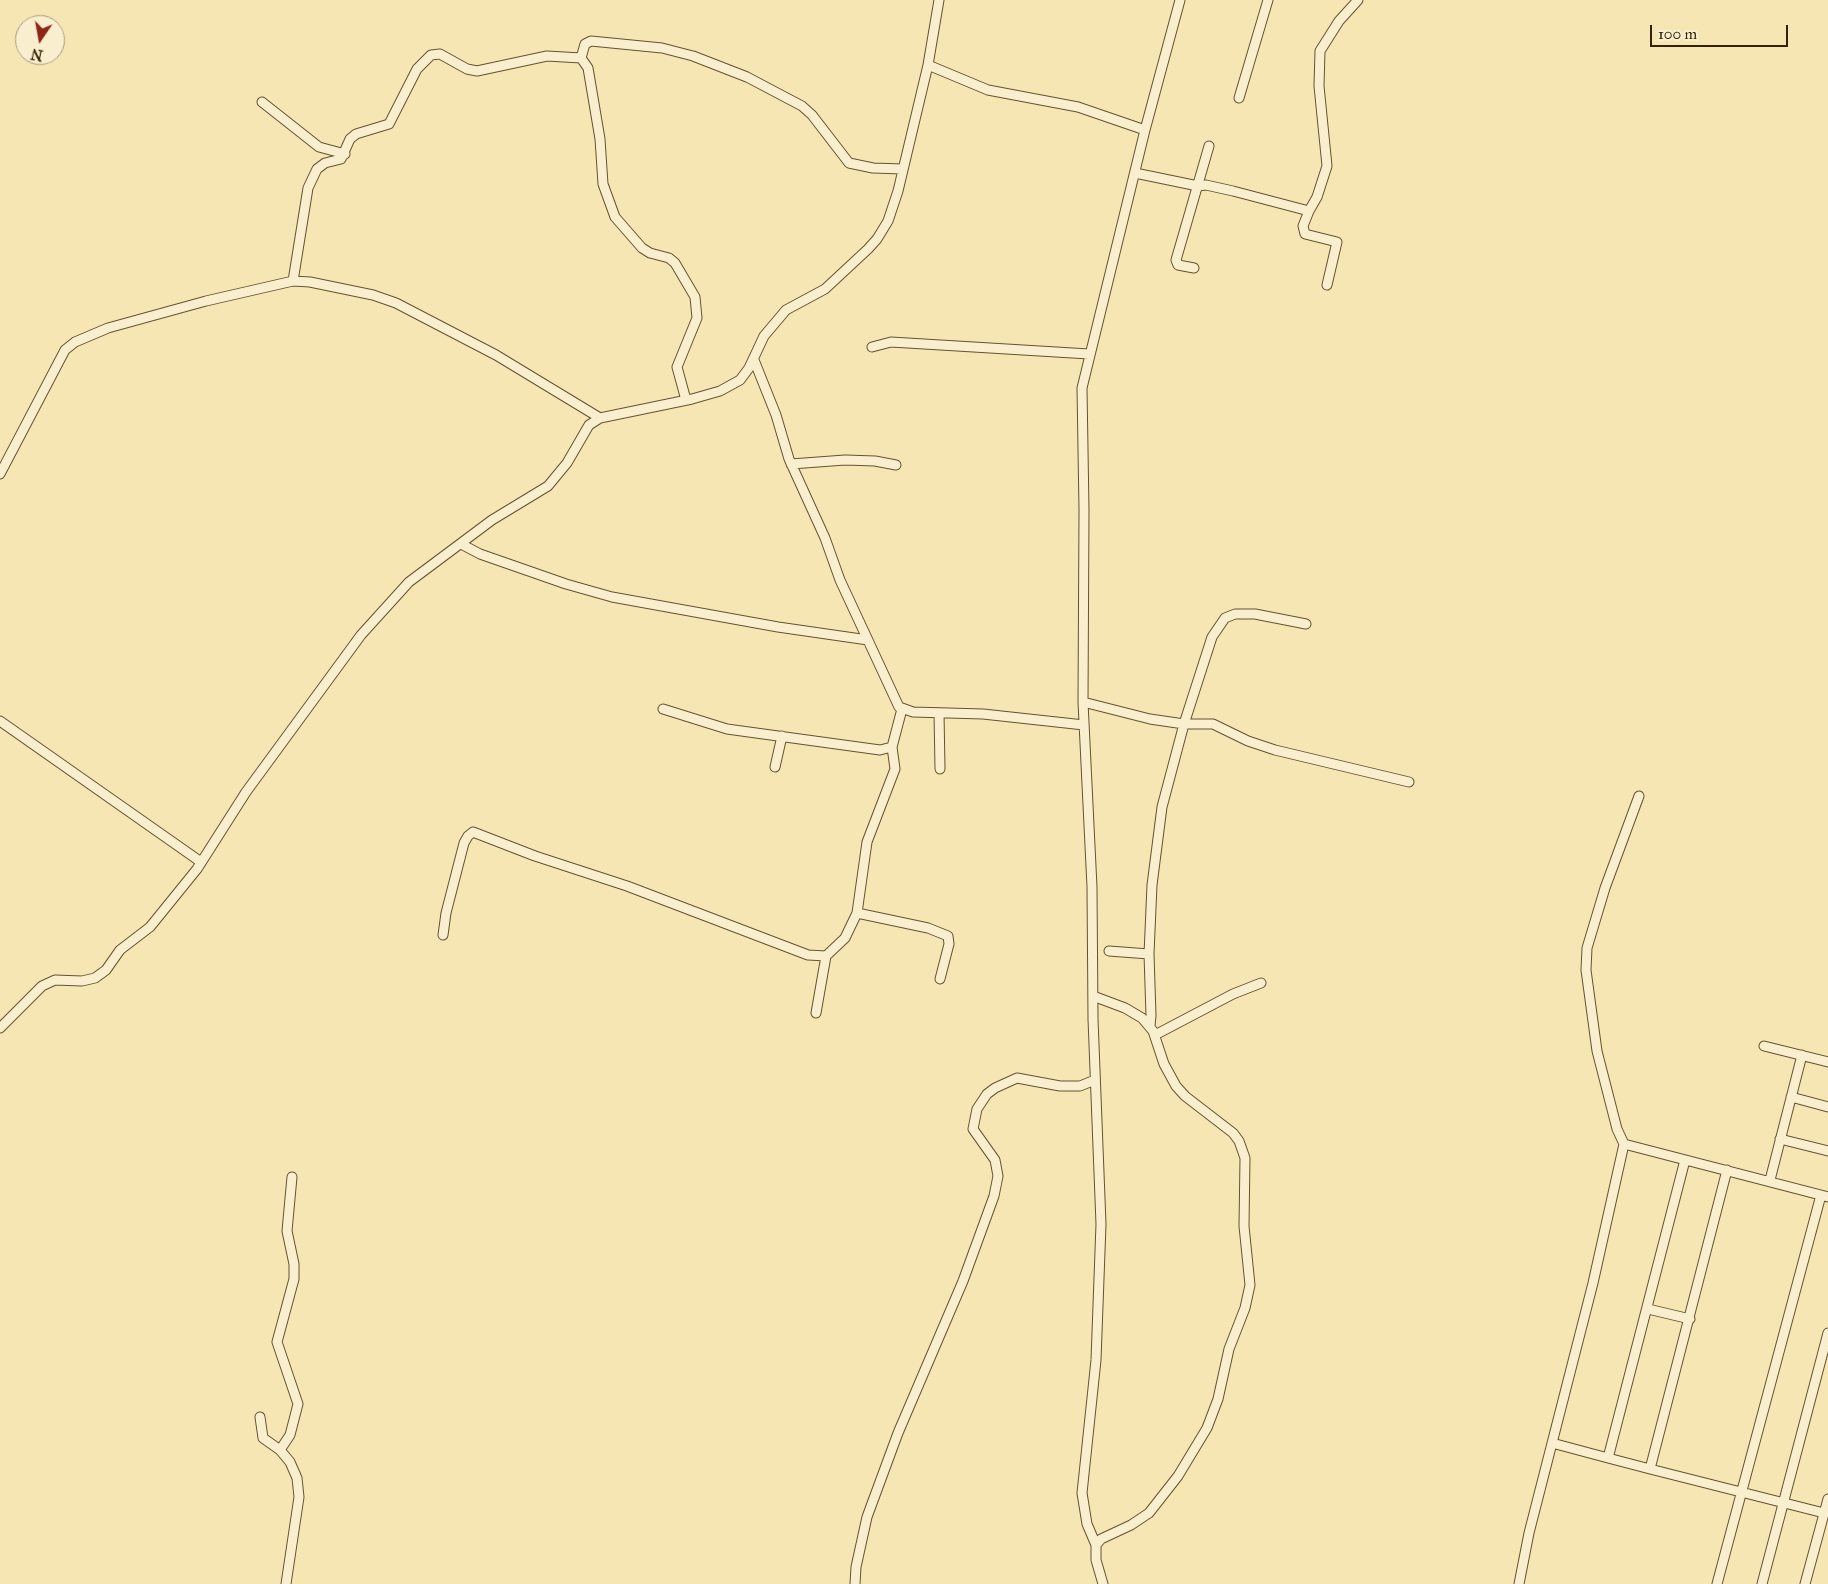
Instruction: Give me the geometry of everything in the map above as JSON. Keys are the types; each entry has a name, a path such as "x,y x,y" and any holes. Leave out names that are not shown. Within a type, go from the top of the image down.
{"street":[{"path":"0,1028 48,982 89,980 102,974 120,950 150,927 177,896 246,792 361,635 409,582 492,520 548,486 567,463 589,425 600,418 686,400 730,387 746,374 764,336 786,310 825,289 843,274 877,239 888,221 903,169 928,65 938,0"},
{"path":"1103,1584 1096,1560 1096,1545 1087,1524 1082,1493 1095,1369 1101,1224 1093,996 1092,887 1083,702 1084,510 1082,388 1145,130 1180,0"},
{"path":"1239,98 1268,0"},
{"path":"1327,285 1337,242 1305,234 1303,226 1317,196 1327,166 1319,86 1320,51 1338,21 1358,0"},
{"path":"581,58 585,44 591,41 662,48 693,56 747,77 802,106 812,115 849,162 873,168 903,169"},
{"path":"293,282 311,180 321,165 338,161 345,154 352,137 373,128 389,124 417,69 431,55 440,54 477,71 547,56 581,58"},
{"path":"581,58 588,68 600,139 603,184 614,217 642,248 650,253 669,258 675,263 694,297 698,318 677,367 686,400"},
{"path":"928,65 988,90 1078,107 1145,130"},
{"path":"262,102 319,147 345,154"},
{"path":"1194,268 1181,266 1176,263 1209,146"},
{"path":"1135,173 1198,186 1206,185 1309,211"},
{"path":"0,474 65,350 75,342 108,328 190,305 293,282 310,282 396,303 496,355 600,418"},
{"path":"872,347 891,342 1089,354"},
{"path":"754,360 776,415 792,464 825,538 840,580 896,701 902,710 892,747 895,769 867,842 857,913 845,938 826,956 816,1014"},
{"path":"792,464 845,460 875,462 896,466"},
{"path":"461,544 480,554 566,584 612,597 778,627 868,640"},
{"path":"1150,1026 1152,1016 1149,954 1152,885 1162,806 1184,724 1212,638 1225,618 1235,614 1255,614 1306,624"},
{"path":"1083,702 1150,719 1184,724 1213,724 1275,750 1409,782"},
{"path":"663,708 727,729 880,750 892,747"},
{"path":"902,710 983,714 1084,725"},
{"path":"939,713 940,769"},
{"path":"0,721 201,862"},
{"path":"774,767 782,736"},
{"path":"1519,1584 1527,1542 1593,1284 1624,1144 1615,1121 1597,1052 1591,1020 1586,963 1587,948 1604,888 1639,796"},
{"path":"443,935 446,913 464,842 473,832 535,856 627,886 808,955 826,956"},
{"path":"857,913 928,928 948,936 949,944 940,979"},
{"path":"1109,951 1149,954"},
{"path":"1155,1036 1233,994 1261,983"},
{"path":"1093,996 1135,1012 1150,1026 1164,1064 1176,1086 1184,1096 1233,1133 1243,1148 1244,1226 1249,1295 1229,1349 1214,1412 1192,1455 1164,1495 1149,1512 1131,1525 1102,1539 1096,1545"},
{"path":"1764,1046 1828,1062"},
{"path":"1770,1180 1802,1055"},
{"path":"855,1584 856,1567 867,1517 898,1433 963,1281 994,1196 998,1176 995,1160 972,1130 977,1109 987,1094 995,1088 1017,1078 1066,1086 1088,1084 1096,1080"},
{"path":"1791,1097 1828,1107"},
{"path":"1780,1139 1828,1151"},
{"path":"1624,1144 1770,1180 1825,1196 1741,1492 1717,1584"},
{"path":"1608,1458 1648,1309 1666,1227 1685,1160"},
{"path":"1650,1469 1690,1319 1726,1170"},
{"path":"280,1450 290,1436 298,1404 278,1342 294,1279 294,1264 287,1231 292,1177"},
{"path":"1648,1309 1690,1319"},
{"path":"1762,1584 1828,1333"},
{"path":"260,1417 263,1438 280,1450 290,1462 297,1478 299,1497 286,1584"},
{"path":"1552,1443 1824,1513"},
{"path":"1805,1584 1828,1499"}]}
